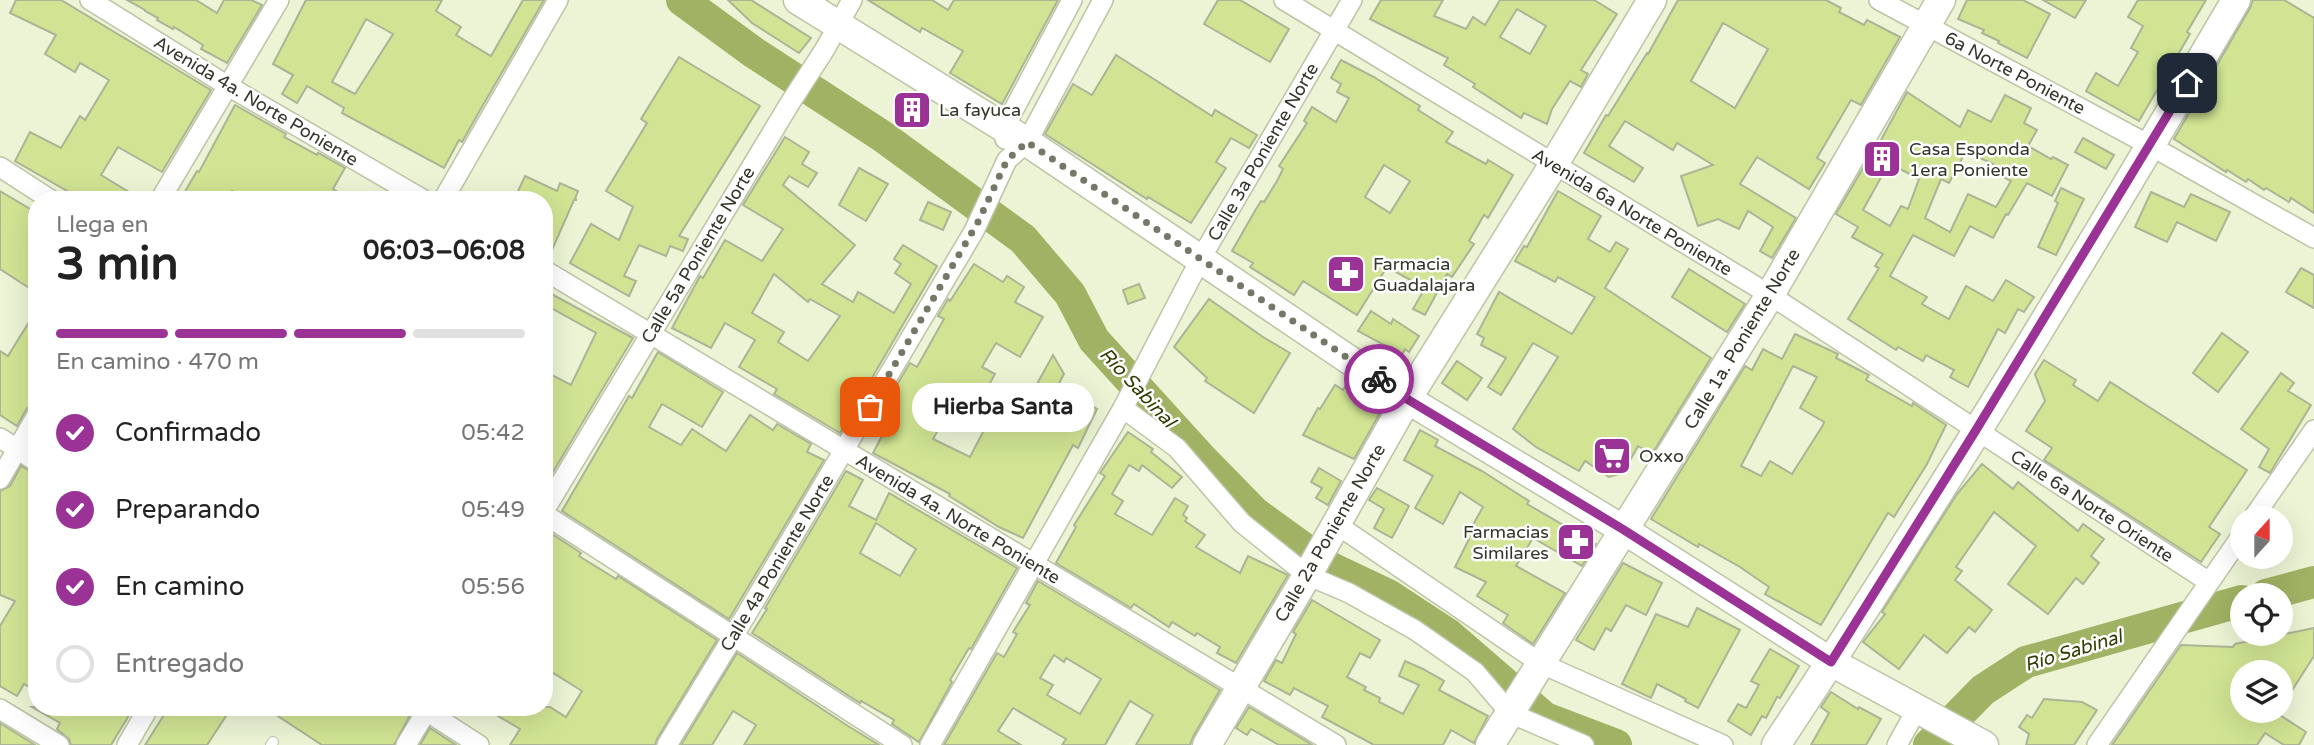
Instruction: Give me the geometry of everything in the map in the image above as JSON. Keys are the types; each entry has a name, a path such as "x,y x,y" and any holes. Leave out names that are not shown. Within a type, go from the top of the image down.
{"main road":[{"path":"798,0 832,37 1010,150 1201,258 1407,399 1624,530 1831,662 1972,739"},
{"name":"Calle 2a Poniente Norte","path":"1207,745 1407,399 1554,164 1652,0"},
{"name":"Calle 1a. Poniente Norte","path":"1490,745 1770,295 1941,0"},
{"path":"1776,745 1976,430 2151,146 2236,0"}],"street":[{"name":"Avenida 4a. Norte Poniente","path":"90,0 228,86 409,191"},
{"path":"165,191 279,0"},
{"path":"448,191 558,0"},
{"name":"Calle 5a Poniente Norte","path":"553,498 852,0"},
{"name":"Calle 4a Poniente Norte","path":"667,745 981,218 1072,0"},
{"name":"Calle 4a Poniente Norte","path":"1010,150 1103,0"},
{"name":"Avenida 6a Norte Poniente","path":"1284,0 1770,295 1976,430"},
{"name":"Calle 3a Poniente Norte","path":"930,745 1125,404 1201,258 1352,0"},
{"name":"6a Norte Poniente","path":"1879,0 2151,146 2314,238"},
{"path":"0,167 37,191"},
{"name":"Avenida 4a. Norte Poniente","path":"553,275 1336,745"},
{"path":"1125,404 1177,448 1242,523 1310,571 1415,630 1475,672 1510,712 1584,745"},
{"name":"Calle 6a Norte Oriente","path":"1976,430 2204,590"},
{"path":"2261,506 2314,430"},
{"path":"0,479 28,431"},
{"path":"0,438 28,457"},
{"path":"553,519 902,745"},
{"path":"1336,525 1538,665 1723,745"},
{"path":"2096,745 2230,552"},
{"path":"0,709 59,745"},
{"path":"1897,745 1918,710"},
{"path":"127,745 144,716"},
{"path":"406,745 421,716"},
{"path":"437,716 479,745"}],"building":[{"path":"16,0 61,0 211,90 162,172 118,147 101,175 127,191 67,191 15,161 30,132 61,148 80,116 85,120 109,80 80,63 75,72 45,54 56,35 10,13"},
{"path":"127,0 196,0 217,13 224,0 251,0 262,5 227,63 201,49 203,45"},
{"path":"306,0 442,0 436,11 461,27 456,35 491,56 523,0 544,0 462,142 459,140 444,168 342,113 344,108 307,86 297,103 282,94 293,75 273,64","holes":["366,19 393,34 355,94 332,82"]},
{"path":"728,0 751,0 811,38 799,53 752,23"},
{"path":"868,0 932,0 948,10 954,0 1058,0 1002,104 950,73 963,51 922,28 920,32"},
{"path":"1218,0 1240,0 1289,29 1270,62 1204,24"},
{"path":"1381,0 1443,0 1434,16 1466,29 1473,17 1485,25 1500,0 1594,0 1617,14 1581,70 1588,74 1581,87 1570,81 1552,109 1547,124 1524,113 1521,118 1444,65 1448,58 1370,19","holes":["1517,9 1546,26 1530,54 1500,37"]},
{"path":"1678,0 1826,0 1841,8 1839,12 1864,25 1867,20 1900,37 1861,105 1851,100 1817,158 1825,163 1809,189 1757,157 1740,184 1796,218 1772,258 1760,251 1773,227 1748,211 1739,229 1718,219 1698,226 1681,176 1713,165 1677,143 1673,150 1625,121 1609,146 1643,168 1634,182 1584,153 1606,115 1608,116 1648,54","holes":["1723,23 1768,49 1735,108 1691,81"]},
{"path":"1967,0 2023,0 2050,14 2027,58 1982,33 1984,30 1958,19"},
{"path":"2043,0 2086,0 2075,18"},
{"path":"2138,0 2206,0 2187,32 2190,34 2139,121 2086,91 2096,73 2118,86 2138,52 2131,48 2143,26 2128,17"},
{"path":"2253,0 2284,0 2314,18 2314,213 2291,198 2289,202 2248,179 2246,182 2227,170 2226,172 2174,139"},
{"path":"1116,55 1212,116 1215,110 1257,135 1249,148 1231,138 1216,162 1226,168 1191,223 1148,197 1147,199 1045,134 1073,84 1092,95"},
{"path":"679,57 760,106 679,236 688,239 683,251 670,246 666,256 639,245 624,276 636,281 629,296 570,263 591,224 619,240 633,207 606,191 647,123 641,119"},
{"path":"1341,60 1374,77 1420,106 1418,110 1453,132 1446,142 1486,164 1488,160 1513,175 1488,218 1484,215 1469,241 1474,244 1452,277 1447,274 1425,315 1413,309 1425,288 1387,267 1357,315 1303,281 1294,295 1250,267 1253,263 1232,251 1261,201 1264,202 1277,181 1283,169 1279,166 1307,123 1304,121 1312,107 1336,122 1349,98 1337,92 1341,84 1331,78","holes":["1384,165 1410,181 1390,213 1365,197"]},
{"path":"1907,92 1960,127 1968,110 1991,122 2005,95 2031,108 2024,123 2037,130 2028,146 2068,165 2052,196 2027,183 1993,238 1970,226 1954,256 1913,235 1890,276 1927,297 1922,304 1949,319 1966,286 1993,301 2006,280 2034,297 2024,312 2018,309 2005,333 1998,329 1968,387 1950,377 1954,370 1926,355 1923,361 1898,347 1896,350 1848,319 1879,268 1875,266 1883,254 1852,237 1858,227 1836,214 1866,163 1868,164","holes":["1966,151 2003,169 2000,175 2011,181 1996,207 1968,194 1950,232 1925,218 1941,179 1949,183","1889,163 1919,179 1908,209 1901,206 1890,226 1863,210"]},
{"path":"235,105 286,134 284,137 345,168 333,189 336,191 185,191 197,171 199,172"},
{"path":"785,137 809,152 802,164 817,173 808,187 789,176 783,185 855,245 822,284 853,302 858,292 894,313 911,284 895,273 901,264 894,259 903,245 937,266 840,433 774,394 777,389 739,367 755,340 725,323 711,348 672,328 700,276 703,278 725,240 762,261 783,229 743,205","holes":["774,274 808,302 810,299 840,316 808,361 778,342 784,332 752,313"]},
{"path":"2083,138 2114,155 2106,169 2075,152"},
{"path":"859,168 888,184 866,221 839,205"},
{"path":"525,176 557,191 560,183 578,191 577,200 574,200 553,248 553,191 518,191"},
{"path":"2061,188 2084,199 2056,255 2038,247 2058,203 2055,201"},
{"path":"0,191 28,208 28,287 0,269"},
{"path":"1558,191 1601,216 1588,239 1610,252 1616,242 1628,249 1605,288 1711,358 1652,454 1638,446 1623,473 1609,477 1585,461 1579,471 1536,447 1513,429 1558,357 1533,343 1501,395 1488,387 1506,358 1481,345 1484,338 1477,334 1499,292 1572,334 1595,297 1558,277 1555,282 1515,261 1524,246 1527,247"},
{"path":"2151,192 2184,207 2191,194 2230,212 2216,241 2177,222 2167,242 2135,227"},
{"path":"928,202 951,212 943,230 920,220"},
{"path":"974,264 1003,282 1007,276 1024,287 1015,302 1043,317 1020,357 996,343 982,367 995,374 985,392 991,395 984,409 958,395 933,439 970,457 996,407 1034,426 1049,391 1037,384 1053,355 1064,374 1057,387 1097,409 1078,448 1073,445 1023,538 999,527 949,496 950,494 873,453 884,432 873,425 910,363 917,367 944,319 938,316"},
{"path":"2301,268 2314,275 2314,308 2286,292"},
{"path":"1689,269 1745,304 1727,332 1672,297"},
{"path":"1139,284 1145,298 1128,304 1123,290"},
{"path":"553,295 633,338 553,472 553,376 571,385 596,333 553,309"},
{"path":"1209,299 1290,353 1254,413 1205,381 1207,378 1174,347"},
{"path":"1371,311 1391,324 1393,319 1419,336 1409,352 1405,349 1402,355 1358,331"},
{"path":"28,324 28,408 17,426 0,415 0,351 8,356"},
{"path":"2222,333 2248,352 2218,392 2193,373"},
{"path":"1795,334 1838,354 1836,358 1869,375 1866,380 1912,406 1913,403 1946,425 1927,464 1894,517 1888,513 1821,625 1765,594 1769,587 1740,567 1699,544 1698,547 1651,519 1745,366 1752,370 1763,349 1782,359","holes":["1793,366 1817,377 1800,408 1824,422 1792,474 1770,461 1761,476 1741,466"]},
{"path":"658,352 723,392 702,427 662,404 649,427 681,445 692,429 726,451 750,415 773,430 777,424 811,444 807,452 824,460 729,619 562,511"},
{"path":"2044,360 2076,380 2073,385 2098,401 2110,382 2247,470 2209,527 2220,534 2201,562 2044,460 2052,448 2026,431 2045,401 2035,374"},
{"path":"1457,361 1482,378 1467,400 1442,383"},
{"path":"2281,373 2294,383 2288,391 2311,405 2270,473 2259,467 2269,449 2241,429"},
{"path":"1347,384 1361,394 1364,390 1385,404 1354,459 1303,435 1335,385 1343,390"},
{"path":"1420,430 1438,440 1435,446 1482,471 1529,501 1527,504 1596,544 1582,566 1533,538 1516,566 1565,593 1533,644 1503,623 1508,615 1477,596 1486,582 1455,567 1469,539 1466,537 1483,507 1460,492 1443,524 1415,508 1433,476 1404,460"},
{"path":"1128,432 1153,449 1151,452 1182,477 1172,488 1142,465 1139,471 1129,465 1112,494 1123,501 1115,514 1152,535 1175,498 1188,506 1183,515 1187,518 1185,521 1205,535 1196,547 1240,573 1248,556 1288,575 1236,663 1217,653 1220,647 1197,633 1195,636 1172,622 1169,627 1134,604 1131,608 1056,563 1076,527 1074,525 1105,476 1100,473"},
{"path":"1982,464 2013,489 2018,482 2078,531 2083,524 2104,539 2091,556 2099,563 2083,584 2076,578 2048,614 2008,584 2036,546 1994,512 1956,567 1962,571 1955,580 1992,610 1975,632 1969,627 1947,653 1924,635 1899,669 1863,642 1885,614 1882,612 1957,494"},
{"path":"21,466 28,470 28,686 24,684 17,696 0,686 0,626 15,601 0,595 0,491 10,486"},
{"path":"1319,468 1341,481 1328,505 1316,498 1322,488 1311,482"},
{"path":"846,471 863,480 849,506 876,520 889,493 1017,568 971,649 969,648 950,680 952,682 919,742 892,724 894,720 861,701 860,703 752,633 767,609 765,608","holes":["876,523 916,549 900,576 860,553"]},
{"path":"1377,488 1409,506 1392,538 1374,528 1384,509 1369,500"},
{"path":"553,535 581,553 579,556 616,579 618,576 717,640 655,745 510,745 520,729 498,716 553,716 553,709 566,717 582,691 553,673"},
{"path":"1623,563 1662,583 1646,615 1626,605 1611,631 1606,628 1594,650 1576,640"},
{"path":"1038,581 1220,690 1190,745 1136,745 1153,715 1130,701 1105,745 1062,745 1066,739 1013,708 998,731 1021,745 944,745 997,653 1004,657 1017,634 1013,632 1030,605 1026,603","holes":["1054,655 1064,662 1066,658 1101,679 1080,714 1047,695 1053,685 1040,678"]},
{"path":"1312,600 1380,640 1370,658 1360,653 1347,677 1366,687 1364,690 1380,698 1379,702 1403,714 1419,685 1399,676 1405,661 1423,669 1444,681 1439,690 1488,716 1474,743 1451,730 1443,745 1374,745 1322,717 1328,706 1294,688 1290,695 1264,681 1276,660 1282,663 1296,634 1293,632"},
{"path":"1697,608 1740,630 1698,708 1657,684 1651,698 1622,684 1656,614 1688,627"},
{"path":"2314,628 2314,656 2293,689 2293,660 2230,660 2230,723 2292,723 2306,732 2299,745 2284,745 2265,733 2257,745 2112,745 2181,645 2293,646 2293,632"},
{"path":"1770,649 1799,666 1780,698 1777,697 1766,718 1762,716 1751,735 1728,721 1738,704 1746,708 1759,685 1751,681"},
{"path":"737,653 879,745 744,745 756,725 733,711 712,745 681,745"},
{"path":"1831,692 1858,709 1859,707 1881,719 1866,745 1811,745 1829,713 1821,707"},
{"path":"2044,699 2082,702 2097,710 2074,745 2026,745 2029,734 2019,727 2027,715 2032,718"},
{"path":"1249,707 1312,745 1279,745 1251,729 1247,735 1236,728"},
{"path":"48,716 129,716 111,745 71,745 69,739 57,729 60,723"},
{"path":"163,716 226,716 207,745 145,745"},
{"path":"278,716 409,716 394,745 322,745"},
{"path":"0,723 35,745 0,745"},
{"path":"430,728 456,745 420,745"}],"waterway":[{"name":"Río Sabinal","path":"682,0 753,52 882,136 1023,239 1070,294 1094,340 1255,513 1331,568 1388,595 1449,635 1545,718 1616,745"},
{"name":"Río Sabinal","path":"2293,588 2314,582"},
{"name":"Río Sabinal","path":"1929,745 1983,690 2026,662 2230,604"}],"way so far":[{"path":"870,407 978,222 1007,160 1027,142 1379,379"}],"place":[{"name":"La fayuca","path":"912,110"},
{"name":"Casa Esponda 1era Poniente","path":"1882,159"},
{"name":"Farmacia Guadalajara","path":"1346,274"},
{"name":"Hierba Santa","path":"870,407"},
{"name":"Oxxo","path":"1612,456"},
{"name":"Farmacias Similares","path":"1576,542"}],"route":[{"path":"1379,379 1831,662 2151,146 2187,83"}]}
